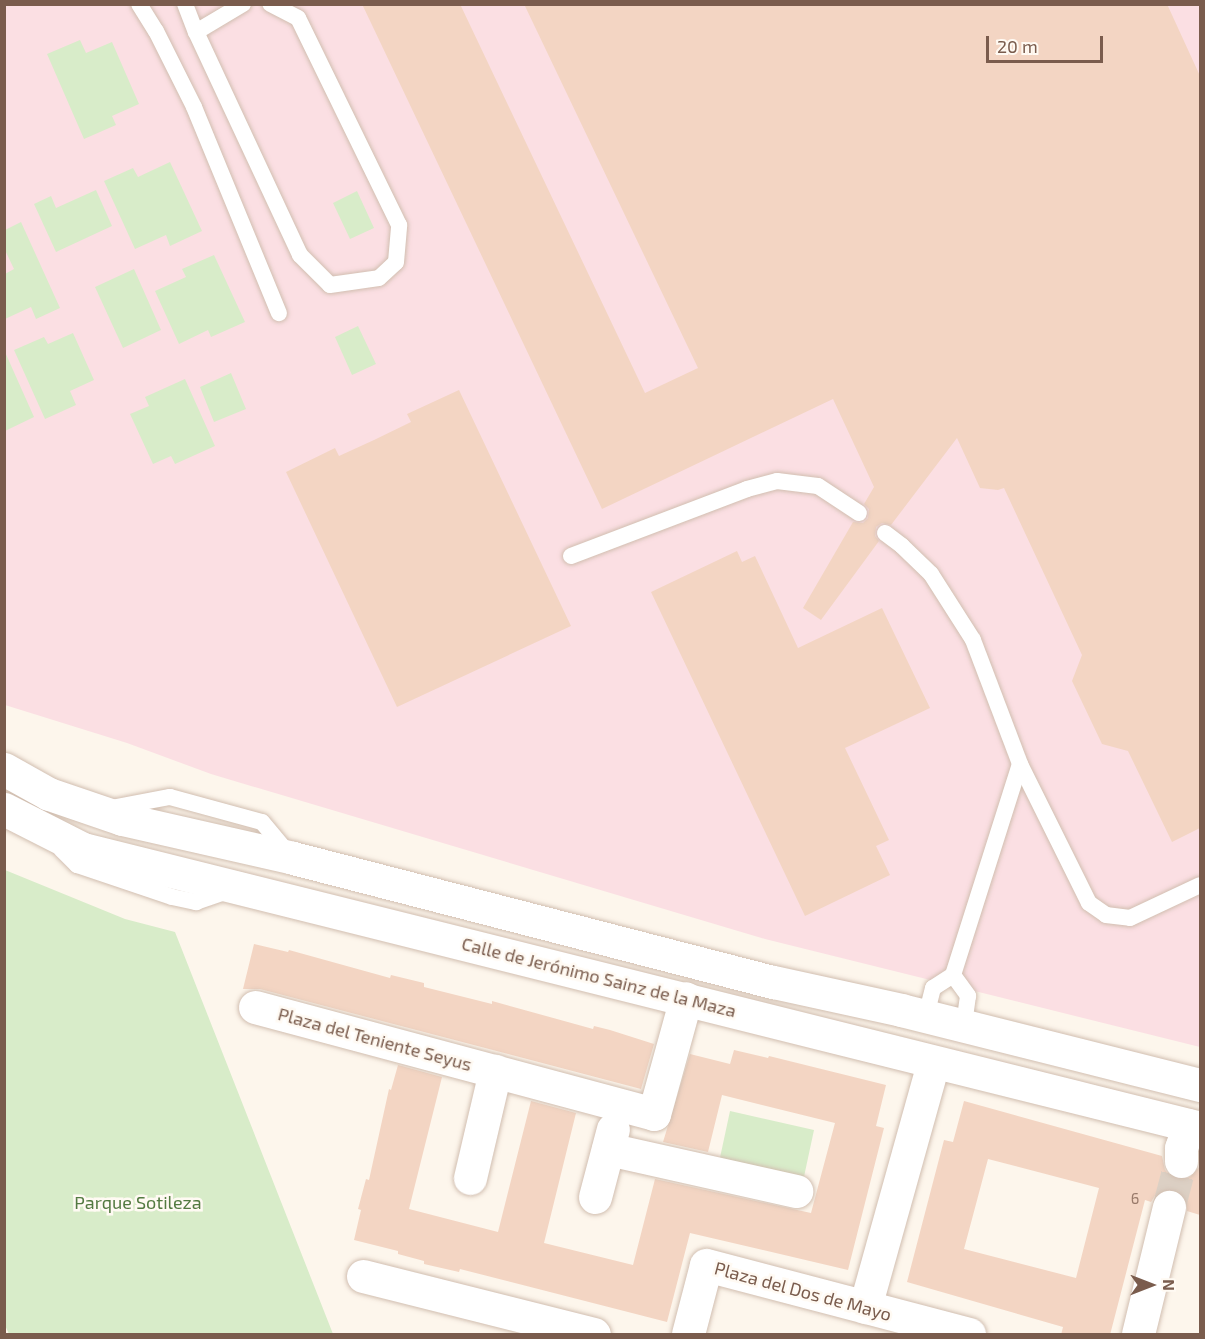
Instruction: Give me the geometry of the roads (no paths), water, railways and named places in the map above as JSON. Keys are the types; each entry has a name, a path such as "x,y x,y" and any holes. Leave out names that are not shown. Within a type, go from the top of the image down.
{"main road":[{"name":"Calle de Jerónimo Sainz de la Maza","path":"4,769 49,794 97,811 293,858 763,980 964,1025 1200,1085"},
{"name":"Calle de Jerónimo Sainz de la Maza","path":"4,809 83,849 1195,1127"},
{"name":"Plaza del Teniente Seyus","path":"255,1007 654,1114 686,998"},
{"path":"865,1307 933,1063"},
{"name":"Plaza del Teniente Seyus","path":"470,1178 495,1071"},
{"path":"595,1197 619,1105"},
{"path":"1181,1161 1181,1148 1195,1127"},
{"path":"608,1149 796,1191"},
{"path":"1138,1335 1169,1207"},
{"name":"Plaza del Dos de Mayo","path":"688,1335 706,1265 969,1335"},
{"path":"363,1276 578,1333"}],"lane":[{"path":"139,4 156,31 194,107 279,314"},
{"path":"184,4 300,255 330,285 379,278 396,262 399,225 298,18 270,4"},
{"path":"196,32 243,4"},
{"path":"571,556 747,489 777,480 818,486 859,513"},
{"path":"885,533 932,574 973,640 1020,764 1089,903 1106,915 1130,918 1200,885"},
{"path":"926,1017 933,988 954,975 1020,764"},
{"path":"954,975 968,996 964,1025"}],"tunnel":[{"path":"1169,1207 1181,1161"}],"park label":[{"name":"Parque Sotileza","path":"138,1202"}]}
